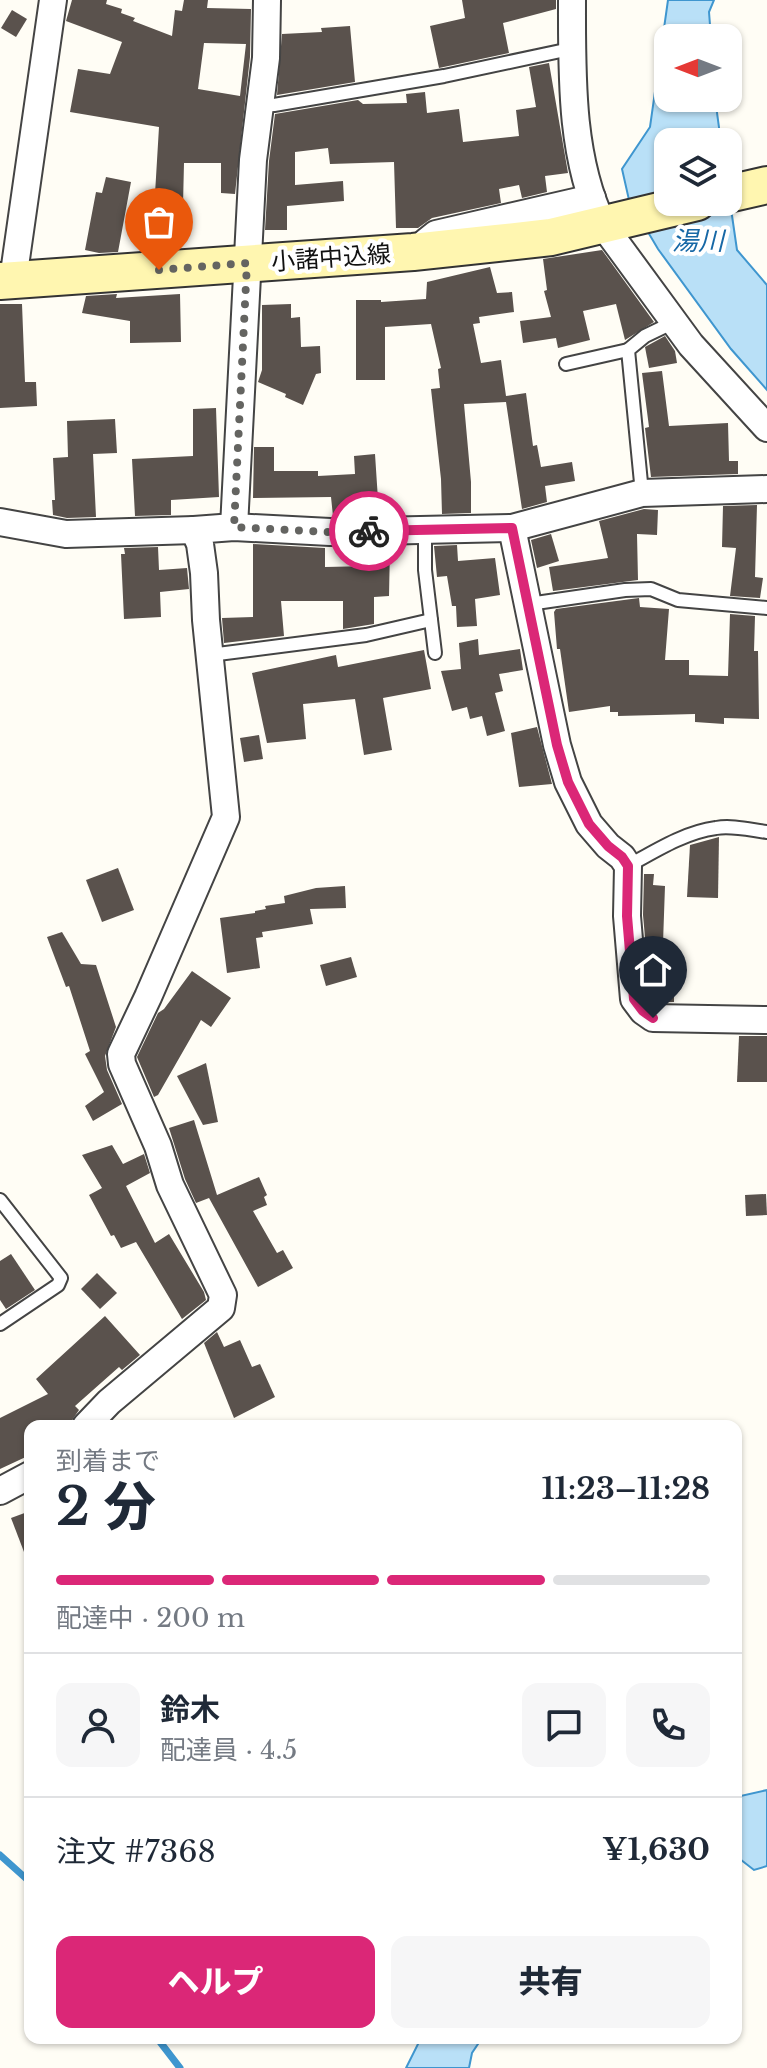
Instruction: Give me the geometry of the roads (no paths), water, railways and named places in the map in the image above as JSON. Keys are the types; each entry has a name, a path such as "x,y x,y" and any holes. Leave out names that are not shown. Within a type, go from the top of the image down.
{"main road":[{"path":"742,191 767,185"},
{"name":"小諸中込線","path":"6,281 413,252 551,237 602,216 654,208"}],"street":[{"path":"6,281 53,0"},
{"path":"234,527 253,160 266,58 267,0"},
{"path":"572,0 570,49 579,136 602,216 674,322 712,369 767,428"},
{"path":"0,522 66,534 234,527 330,532 512,528 642,493 767,489"},
{"path":"512,528 557,745 568,782 589,824 628,866 629,960 634,999 653,1018 767,1020"},
{"path":"92,1420 221,1308 223,1295 170,1185 158,1146 122,1064 121,1054 226,817 204,573 200,544 194,530"},
{"path":"0,1491 24,1478"}],"lane":[{"path":"260,106 444,76 570,49"},
{"path":"566,364 628,350 645,336 674,322"},
{"path":"628,350 642,493"},
{"path":"425,530 425,570 435,653"},
{"path":"529,604 651,589 678,600 767,608"},
{"path":"210,655 366,635 431,620"},
{"path":"628,866 657,850 709,829 732,827 767,832"},
{"path":"0,1200 61,1278 58,1285 0,1324"}],"water":[{"name":"湯川","path":"668,0 714,0 709,12 710,24 665,24"},
{"name":"湯川","path":"654,99 654,112 717,112 719,128 654,128 654,216 732,216 737,250 767,285 767,390 731,349 658,249 629,200 622,169 650,127"},
{"path":"767,1790 767,1866 754,1870 742,1861 742,1796"},
{"path":"418,2044 478,2044 472,2053 469,2068 406,2068"}],"waterway":[{"path":"0,1855 24,1877"},
{"path":"162,2044 180,2068"}]}
